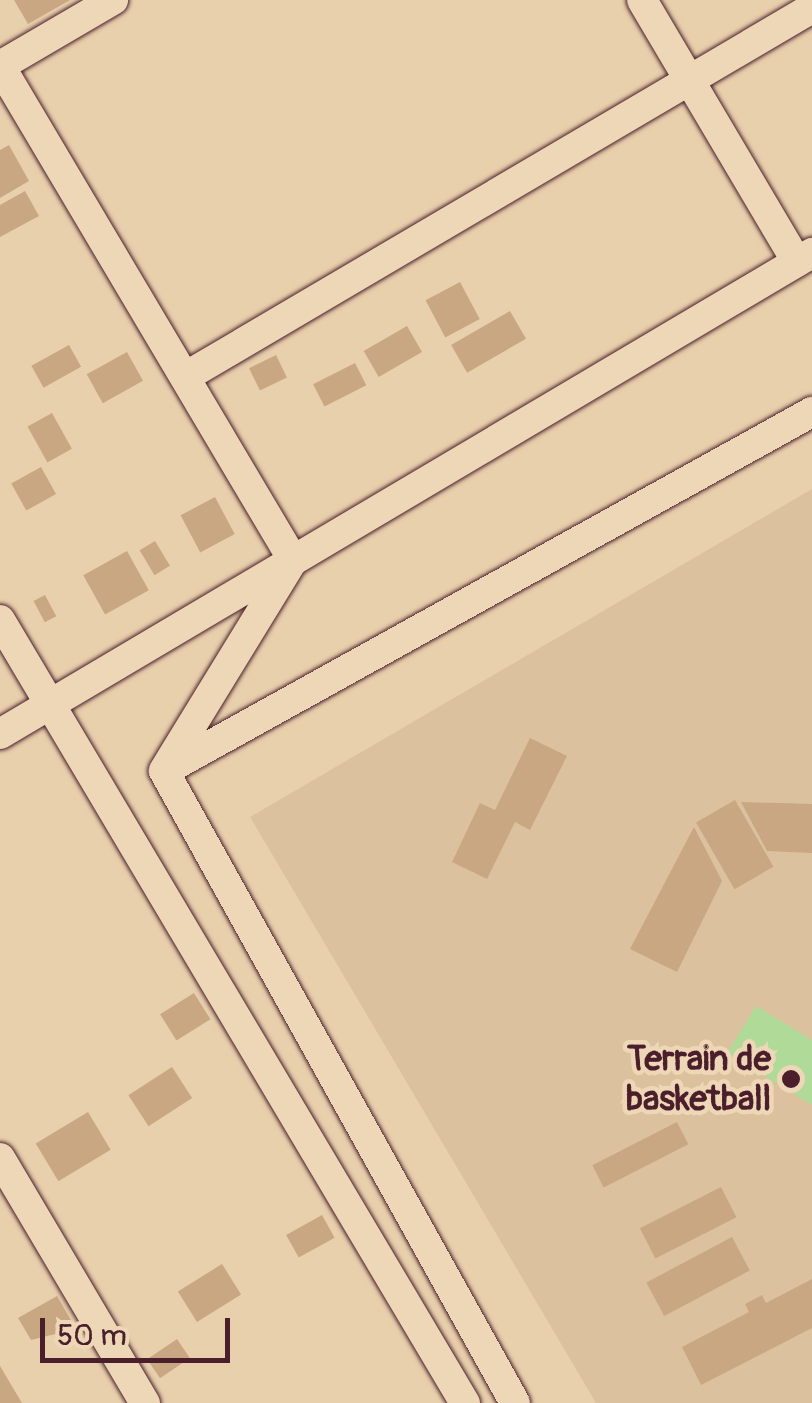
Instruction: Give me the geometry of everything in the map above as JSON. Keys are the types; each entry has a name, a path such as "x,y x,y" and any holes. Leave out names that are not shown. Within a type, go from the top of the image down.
{"street":[{"path":"113,0 0,66 293,560"},
{"path":"0,734 805,258 642,0"},
{"path":"185,377 812,8"},
{"path":"164,771 812,412"},
{"path":"164,771 293,560"},
{"path":"0,620 465,1403"},
{"path":"164,771 515,1403"},
{"path":"0,1158 146,1403"}],"shaded area":[{"path":"812,489 812,1403 596,1403 250,817"}],"green space":[{"name":"Terrain de basketball","path":"756,1006 812,1040 812,1105 727,1053"}],"building":[{"path":"14,0 70,0 28,24"},
{"path":"9,145 29,181 0,198 0,150"},
{"path":"25,191 39,216 0,237 0,205"},
{"path":"460,282 480,319 445,337 426,300"},
{"path":"510,311 526,339 467,373 451,345"},
{"path":"407,326 422,352 379,377 364,351"},
{"path":"69,345 81,367 44,388 31,366"},
{"path":"127,352 143,381 103,403 87,374"},
{"path":"276,355 287,377 260,391 249,368"},
{"path":"355,363 366,385 324,407 313,384"},
{"path":"52,413 72,449 47,462 28,427"},
{"path":"41,467 56,494 26,511 11,483"},
{"path":"215,497 235,534 200,552 181,515"},
{"path":"155,541 170,566 155,575 140,550"},
{"path":"127,551 149,590 105,615 83,575"},
{"path":"45,595 56,616 45,622 34,601"},
{"path":"530,738 567,756 530,830 515,822 487,879 452,862 480,803 495,810"},
{"path":"735,800 774,867 735,889 696,822"},
{"path":"741,802 812,804 812,853 767,851"},
{"path":"694,827 722,881 677,972 630,949"},
{"path":"194,993 210,1019 177,1040 160,1014"},
{"path":"172,1067 192,1098 149,1126 128,1095"},
{"path":"88,1112 111,1150 58,1181 36,1143"},
{"path":"677,1122 688,1144 604,1187 592,1165"},
{"path":"721,1187 736,1217 655,1259 640,1228"},
{"path":"322,1215 335,1238 299,1258 286,1235"},
{"path":"732,1237 750,1271 664,1316 646,1283"},
{"path":"222,1264 241,1295 197,1322 178,1292"},
{"path":"812,1279 812,1328 701,1385 682,1347 749,1312 745,1304 762,1295 766,1303"},
{"path":"57,1296 76,1329 31,1340 18,1318"},
{"path":"177,1339 190,1358 160,1378 147,1359"},
{"path":"0,1366 22,1403 0,1403"}],"place":[{"name":"Terrain de basketball","path":"791,1079"}]}
